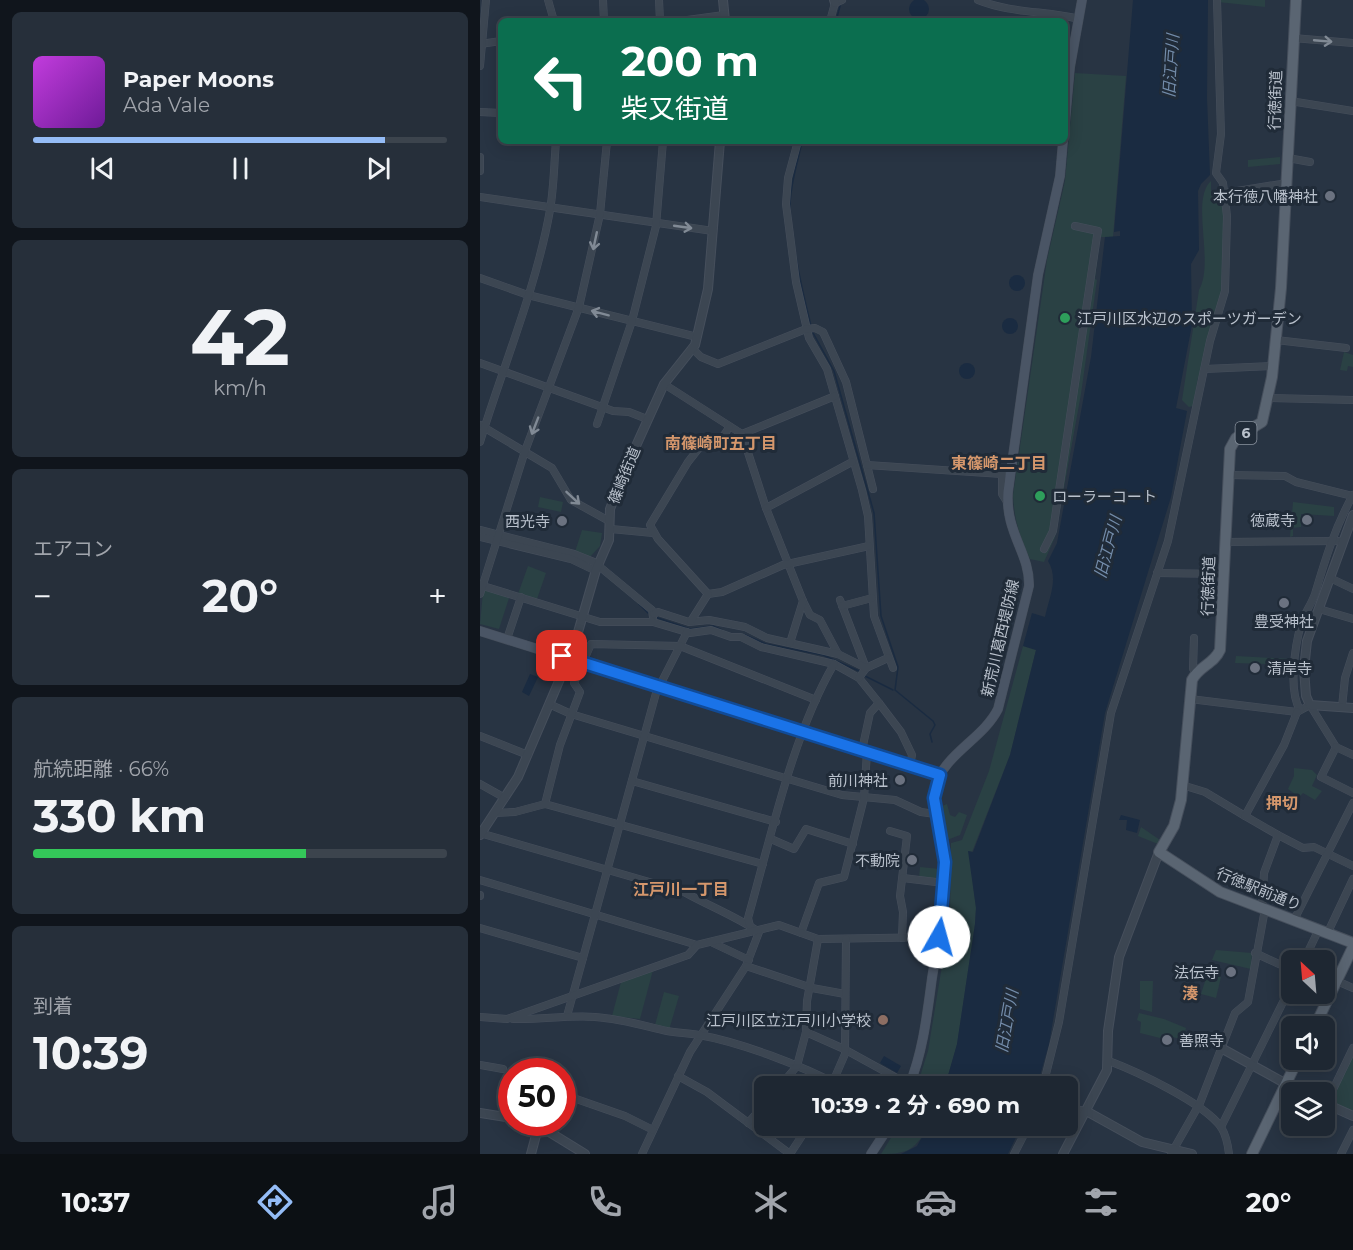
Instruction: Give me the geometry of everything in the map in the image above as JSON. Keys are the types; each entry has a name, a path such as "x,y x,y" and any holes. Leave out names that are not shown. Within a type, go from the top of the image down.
{"main road":[{"path":"1068,89 1082,0"},
{"name":"行徳街道","path":"1197,672 1214,660 1220,650 1228,475 1233,442 1262,422 1269,398 1276,340 1287,183 1296,0"},
{"name":"新荒川葛西堤防線","path":"940,775 990,722 998,710 1026,602 1029,586 1028,569 1013,535 1007,502 1038,275 1060,176 1063,144"},
{"path":"480,631 940,775 934,798 945,857 939,937 921,1048 909,1076"},
{"path":"1159,852 1174,826 1182,785 1192,680 1197,672"},
{"name":"行徳駅前通り","path":"1159,852 1209,887 1353,943"},
{"path":"1335,979 1353,947"},
{"path":"1252,1154 1281,1094"},
{"path":"871,1154 883,1136"}],"street":[{"path":"480,66 486,0"},
{"path":"548,0 553,18"},
{"path":"603,0 604,18"},
{"path":"659,0 660,18"},
{"path":"723,0 725,18"},
{"path":"978,0 1032,13 1056,13 1078,19"},
{"path":"1045,1076 1061,1013 1111,713 1177,506 1205,369 1225,291 1228,240 1225,193 1223,182 1216,173 1221,135 1217,0"},
{"path":"831,18 837,1"},
{"path":"1293,38 1353,43"},
{"path":"482,44 498,41"},
{"path":"1290,101 1353,111"},
{"path":"480,112 498,113"},
{"path":"480,442 482,426 528,295 551,207 556,144"},
{"path":"480,594 525,451 579,307 600,214 607,144"},
{"path":"597,424 632,321 657,223 663,144"},
{"name":"篠崎街道","path":"480,834 505,798 528,754 569,658 584,616 610,525 618,487 647,419 664,384 692,348 697,337 708,290 720,144"},
{"path":"797,144 788,178 786,204 796,282 806,329 813,347 827,369 868,516 872,598 877,628 893,668"},
{"path":"480,157 480,171"},
{"path":"1288,158 1310,162"},
{"path":"1225,193 1287,183"},
{"path":"480,197 713,231"},
{"path":"1044,549 1053,531 1098,231 1075,226"},
{"path":"480,278 528,295 697,337"},
{"path":"692,348 701,357 718,364 806,329 815,328 823,332 837,359 855,413 873,489"},
{"path":"1276,340 1346,348"},
{"path":"480,363 503,369 603,407 647,419"},
{"path":"1205,369 1273,366"},
{"path":"664,384 742,434 766,508 803,601 810,615 820,620 838,654"},
{"path":"742,434 835,396"},
{"path":"1269,398 1353,400"},
{"path":"482,426 552,468 571,500 610,525 653,533"},
{"path":"708,594 653,533 650,525 688,462 703,443 715,443 724,436 729,426"},
{"path":"766,508 852,462"},
{"path":"867,465 1002,474 1002,494 1007,502"},
{"path":"1228,475 1284,476 1296,482 1353,496 1332,541 1313,599 1301,625 1294,665 1296,704 1299,711 1245,816"},
{"path":"1353,515 1311,628 1304,659 1306,696 1310,705 1336,747 1353,755"},
{"path":"480,530 497,540"},
{"path":"480,537 574,554 594,561 597,569 653,618 687,632 711,630 731,637 741,637 761,647 834,664 859,678 901,732 912,755 910,765"},
{"path":"1225,542 1353,540"},
{"path":"691,621 708,594 722,592 788,564 869,546"},
{"path":"1157,573 1224,574"},
{"path":"1318,580 1329,580 1353,589"},
{"path":"481,586 600,622 653,618 658,612 691,621 709,620 745,627 767,638 838,654 866,668"},
{"path":"507,639 521,597"},
{"path":"866,668 841,603 872,598"},
{"path":"790,643 803,601"},
{"path":"1319,609 1353,619"},
{"path":"567,1016 659,686 687,632"},
{"path":"1194,638 1193,669 1197,672"},
{"path":"545,804 560,746 580,692 574,683 591,644 680,646 816,700"},
{"path":"1342,707 1345,678 1353,653"},
{"path":"859,678 866,668 888,658"},
{"path":"750,926 748,918 788,777 816,700 834,664"},
{"path":"1190,699 1299,711 1310,705 1353,708"},
{"path":"801,933 819,883 844,877 864,798 865,751 870,713 879,703"},
{"path":"549,704 571,714 842,795 895,800 921,812 936,814"},
{"path":"480,736 528,754"},
{"path":"1336,747 1321,777 1353,793"},
{"path":"632,781 776,822"},
{"path":"480,784 505,798"},
{"path":"1182,785 1205,792 1303,848 1314,847 1353,866"},
{"path":"1294,920 1353,803"},
{"path":"495,813 514,812 545,804 763,864"},
{"path":"771,839 794,849 806,829 853,844"},
{"path":"890,831 907,836 902,859 903,878 900,896 903,912 902,938"},
{"path":"480,834 684,892 759,932"},
{"path":"1173,1152 1197,1108 1235,1013 1248,1002 1264,909 1264,873 1278,835"},
{"path":"1063,1154 1088,1112 1109,1061 1108,1030 1119,957 1159,852"},
{"path":"903,878 944,883"},
{"path":"1311,950 1353,879"},
{"path":"480,880 697,945 759,932 779,925 818,939 939,937"},
{"path":"480,928 583,958"},
{"path":"642,1154 678,1076 700,1035 747,963 759,932"},
{"path":"788,1076 797,1066 806,1032 809,986 818,939"},
{"path":"838,1076 844,1054 846,939"},
{"path":"713,943 747,963 809,986 844,994"},
{"path":"507,1019 688,955 697,945"},
{"path":"1256,953 1281,965"},
{"path":"1335,986 1353,988"},
{"path":"1221,1127 1282,1004"},
{"path":"480,1017 538,1020 567,1016 627,1020 667,1031 700,1035 797,1066 817,1076"},
{"path":"806,1032 844,1049 892,1076"},
{"path":"1221,1048 1282,1082"},
{"path":"1335,1083 1353,1048"},
{"path":"1109,1061 1169,1089 1197,1108 1221,1127 1229,1154"},
{"path":"480,1065 498,1068"},
{"path":"678,1076 707,1092 754,1127"},
{"path":"576,1099 625,1116 653,1130"},
{"path":"1335,1108 1353,1116"},
{"path":"1078,1110 1088,1112 1142,1142 1173,1152 1192,1154"},
{"path":"480,1113 498,1116"},
{"path":"748,1123 754,1116"},
{"path":"1341,1154 1353,1130"},
{"path":"531,1154 534,1136"},
{"path":"557,1136 585,1154"},
{"path":"766,1136 790,1154 802,1136"},
{"path":"1014,1154 1023,1136"}],"green space":[{"path":"1218,0 1265,0 1265,7 1218,2"},
{"name":"江戸川区水辺のスポーツガーデン","path":"1075,73 1126,76 1113,237 1100,237 1095,279 1097,280 1081,394 1055,537 1044,562 1030,559 1023,544 1013,495 1047,260 1065,181"},
{"path":"1280,157 1280,164 1248,167 1248,160"},
{"path":"1211,181 1211,194 1223,194 1224,289 1201,378 1198,378 1193,406 1189,407 1182,400 1205,264 1203,202 1205,190"},
{"path":"1344,352 1353,355 1353,367 1348,366 1347,371 1340,370"},
{"path":"540,497 563,502 561,512 538,507"},
{"path":"1293,502 1334,507 1334,516 1301,514 1301,527 1293,528 1293,536 1290,537"},
{"path":"582,530 602,533 600,546 589,558 575,552"},
{"path":"528,566 546,573 537,599 518,594"},
{"path":"487,590 509,598 499,629 480,624 483,592"},
{"path":"1023,646 1036,650 1010,755 972,852 969,851 976,908 957,1045 948,1076 920,1076 928,1051 950,917 951,843 962,840 989,771"},
{"path":"1236,656 1292,659 1291,667 1273,666 1273,669 1268,668 1267,664 1235,663"},
{"path":"1294,768 1312,770 1317,775 1312,786 1322,791 1315,800 1303,793 1299,797 1288,789 1294,776"},
{"path":"947,804 950,815 955,817 959,812 967,815 960,835 947,840 940,807"},
{"path":"1141,827 1160,840 1158,844 1138,836"},
{"path":"920,867 940,869 939,881 919,878"},
{"path":"1216,950 1252,953 1251,969 1212,960"},
{"path":"653,970 640,1019 612,1016 621,982"},
{"path":"1207,975 1221,977 1216,998 1201,994"},
{"path":"1140,981 1153,981 1152,1012 1140,1009"},
{"path":"664,992 679,996 669,1030 655,1025"},
{"path":"1139,1013 1164,1019 1186,1028 1183,1040 1162,1034 1160,1038 1140,1033 1141,1022 1137,1020"},
{"path":"1353,1053 1353,1112 1335,1104 1335,1093"},
{"path":"892,1136 922,1136 915,1145 905,1151 881,1154"}],"water":[{"path":"915,0 923,0 928,5 928,13 923,18 915,18 910,13 910,5"},
{"name":"旧江戸川","path":"1133,0 1208,0 1207,98 1210,175 1198,191 1199,250 1191,264 1192,325 1176,408 1187,411 1171,497 1105,713 1049,1044 1040,1076 948,1076 957,1044 975,924 976,908 968,851 973,852 1010,755 1036,650 1023,646 1032,613 1045,617 1051,596 1053,575 1048,561 1057,543 1091,357 1105,237 1120,236 1120,231 1114,232"},
{"path":"1017,275 1025,283 1017,291 1009,283"},
{"path":"1010,318 1018,326 1010,334 1002,326"},
{"path":"967,363 975,371 967,379 959,371"},
{"path":"530,674 538,677 529,696 522,692"},
{"path":"1121,815 1140,820 1137,833 1126,830 1127,820 1119,820"},
{"path":"884,1056 901,1066 897,1073 880,1063"},
{"path":"923,1136 1017,1136 1008,1154 901,1154 917,1146"}],"waterway":[{"path":"837,18 840,6"},
{"path":"801,144 790,206 795,251 811,326"},
{"path":"812,331 834,371 874,513 881,616 898,667 895,690 933,721 935,725 930,734 932,742"},
{"path":"639,604 648,613"},
{"path":"655,617 690,629 713,626 722,630"},
{"path":"745,635 766,644 823,655 859,671"},
{"path":"865,676 893,690"}],"place":[{"name":"本行徳八幡神社","path":"1330,196"},
{"name":"江戸川区水辺のスポーツガーデン","path":"1065,318"},
{"name":"ローラーコート","path":"1040,496"},
{"name":"徳蔵寺","path":"1307,520"},
{"name":"西光寺","path":"562,521"},
{"name":"豊受神社","path":"1284,603"},
{"name":"清岸寺","path":"1255,668"},
{"name":"前川神社","path":"900,780"},
{"name":"不動院","path":"912,860"},
{"name":"法伝寺","path":"1231,972"},
{"name":"江戸川区立江戸川小学校","path":"883,1020"},
{"name":"善照寺","path":"1167,1040"}],"district":[{"name":"南篠崎町五丁目","path":"721,443"},
{"name":"東篠崎二丁目","path":"999,463"},
{"name":"押切","path":"1282,803"},
{"name":"江戸川一丁目","path":"681,889"},
{"name":"湊","path":"1190,993"}],"route":[{"path":"562,656 940,775 934,798 945,862 939,937"}]}
